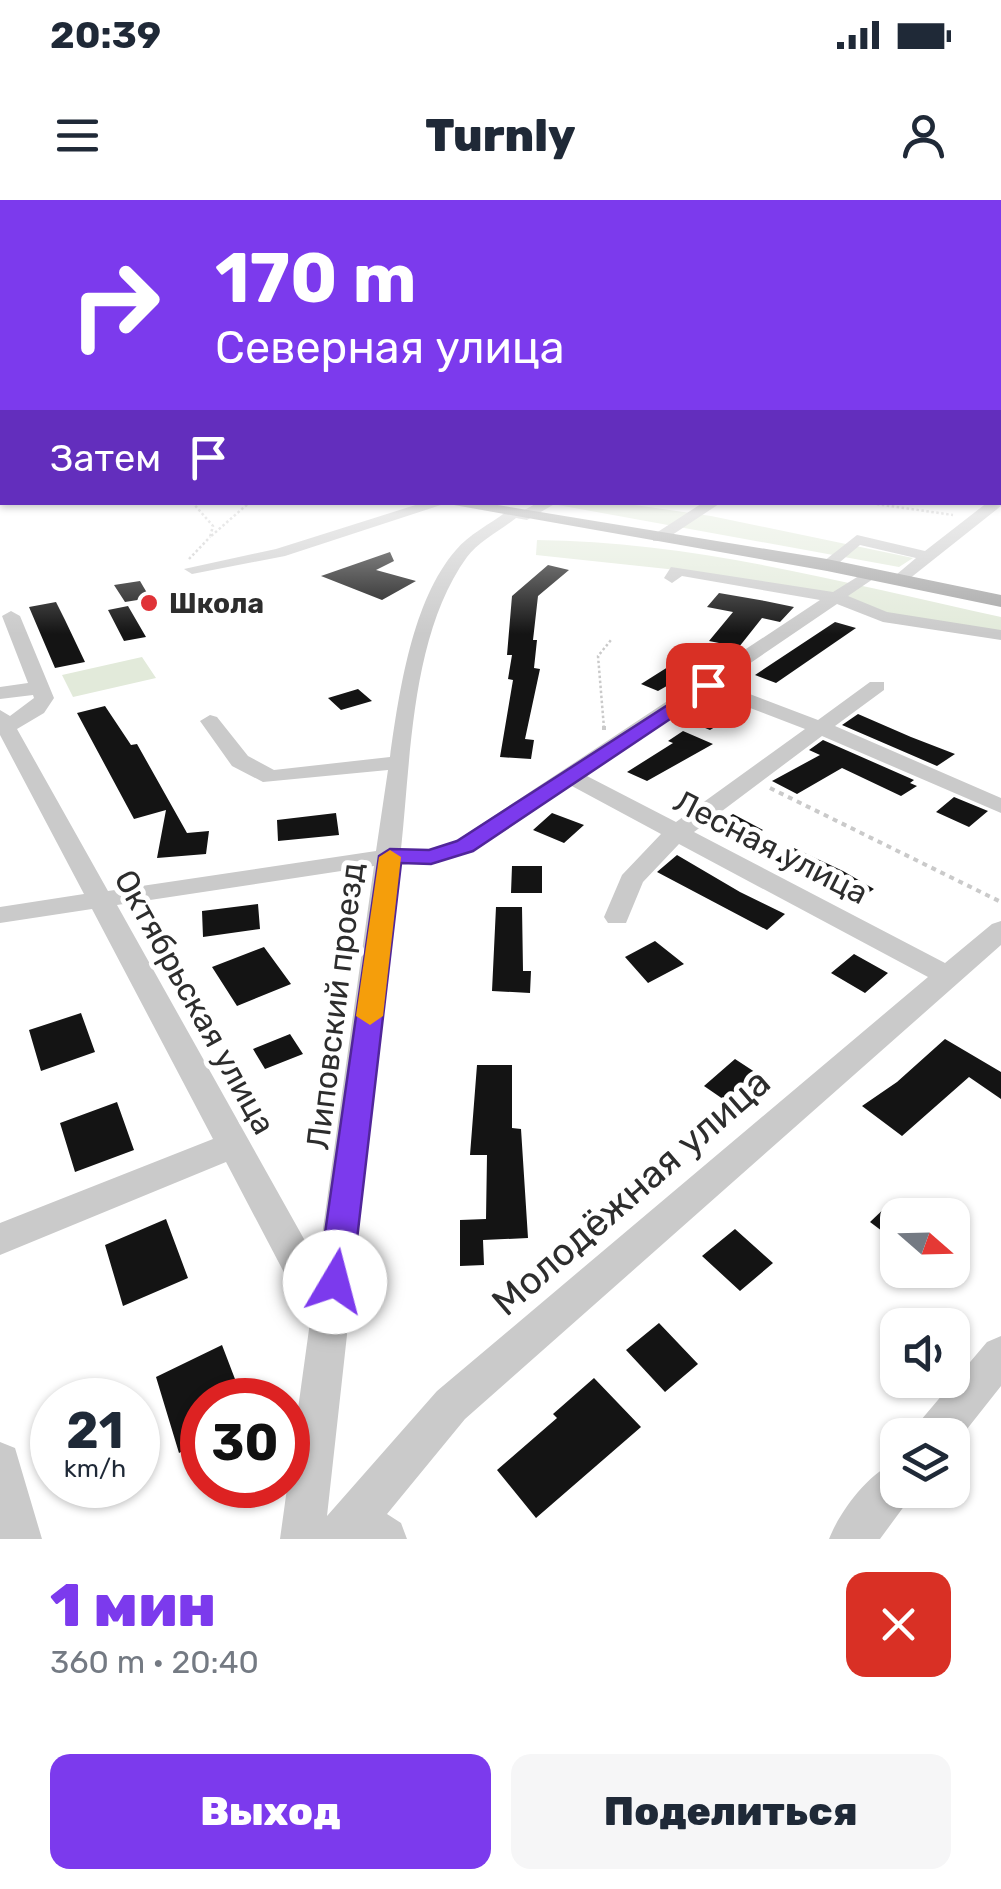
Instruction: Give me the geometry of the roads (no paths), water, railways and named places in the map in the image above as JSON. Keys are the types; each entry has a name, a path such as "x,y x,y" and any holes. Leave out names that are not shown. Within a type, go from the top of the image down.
{"main road":[{"path":"478,508 827,565 1001,601"}],"street":[{"path":"192,569 279,553 420,508"},
{"name":"Липовский проезд","path":"302,1539 410,681 432,608 462,552 535,508"},
{"path":"658,538 706,508"},
{"path":"898,580 990,508"},
{"path":"827,565 857,540 930,557"},
{"path":"672,578 676,570 782,593 836,596 882,617 1001,635"},
{"path":"0,916 390,856 431,857 465,846 870,574"},
{"path":"2,721 36,708 44,698 11,616"},
{"path":"708,685 816,726 1001,806"},
{"path":"617,917 630,880 675,834 816,726 877,686"},
{"path":"0,693 39,688"},
{"name":"Октябрьская улица","path":"2,721 330,1321"},
{"path":"210,721 240,761 271,777 400,762"},
{"name":"Лесная улица","path":"568,775 946,975"},
{"name":"Молодёжная улица","path":"359,1532 451,1405 1001,930"},
{"path":"0,1240 236,1144"},
{"path":"950,1418 1001,1355"},
{"path":"0,1462 20,1539"},
{"path":"851,1539 880,1504"}],"place":[{"name":"Школа","path":"149,603"}]}
